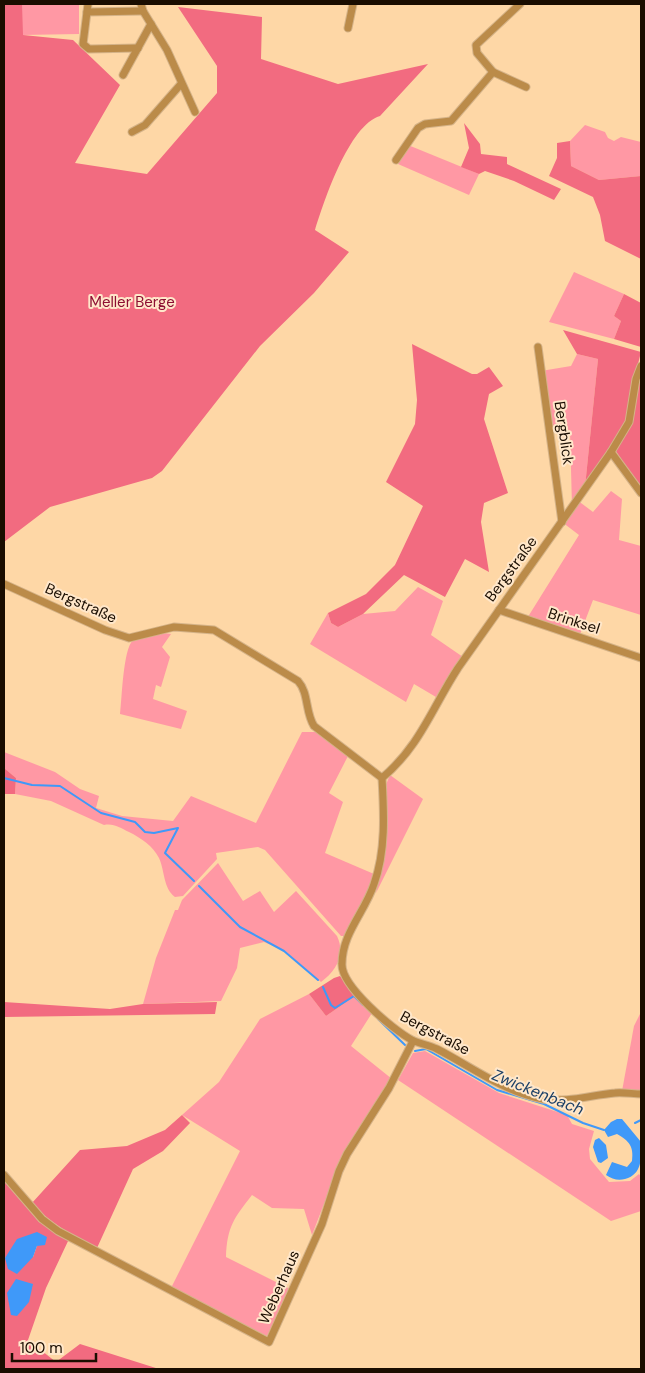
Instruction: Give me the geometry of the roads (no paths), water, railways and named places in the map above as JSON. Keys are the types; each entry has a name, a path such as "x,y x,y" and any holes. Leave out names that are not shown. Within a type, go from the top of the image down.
{"street":[{"path":"88,4 83,44 89,49 138,48"},
{"path":"348,28 353,4"},
{"path":"520,4 476,45 476,53 493,72 526,87"},
{"path":"87,12 142,8 164,44 195,112"},
{"path":"123,75 151,24"},
{"path":"396,160 418,128 426,124 451,121 493,72"},
{"path":"132,132 144,125 181,84"},
{"name":"Bergblick","path":"538,348 562,522"},
{"name":"Bergstraße","path":"641,366 636,379 629,422 611,452 440,696 413,747 382,778 383,838 376,877 370,896 344,942 342,965 359,996 390,1025 413,1041 436,1048 499,1085 541,1099 562,1101 617,1093 641,1094"},
{"path":"611,452 641,492"},
{"name":"Bergstraße","path":"4,584 105,630 129,638 174,627 214,630 298,681 303,686 308,713 314,726 382,778"},
{"name":"Brinksel","path":"499,610 641,658"},
{"name":"Weberhaus","path":"4,1175 42,1219 58,1231 269,1342 322,1224 339,1171 347,1154 389,1088 413,1041"}],"water":[{"path":"622,1119 641,1142 641,1159 638,1169 631,1177 620,1180 606,1175 612,1162 627,1167 632,1161 630,1144 617,1134 608,1137 604,1130 611,1122"},
{"path":"599,1138 606,1145 608,1158 601,1163 598,1162 593,1147 595,1140"},
{"path":"37,1232 47,1237 45,1245 37,1246 33,1257 17,1274 8,1269 5,1258 17,1239"},
{"path":"16,1279 33,1284 29,1302 17,1316 11,1315 7,1293"}],"waterway":[{"name":"Zwickenbach","path":"4,778 32,785 60,786 101,813 135,822 145,832 154,833 178,828 165,853 194,881"},
{"name":"Zwickenbach","path":"199,886 240,927 284,951 318,980"},
{"name":"Zwickenbach","path":"323,987 331,1005 335,1008 354,996 363,1005"},
{"name":"Zwickenbach","path":"378,1019 405,1045"},
{"name":"Zwickenbach","path":"415,1051 426,1049 497,1090 544,1104 583,1123 604,1130"},
{"name":"Zwickenbach","path":"635,1123 641,1120"}],"park label":[{"name":"Meller Berge","path":"132,302"}]}
